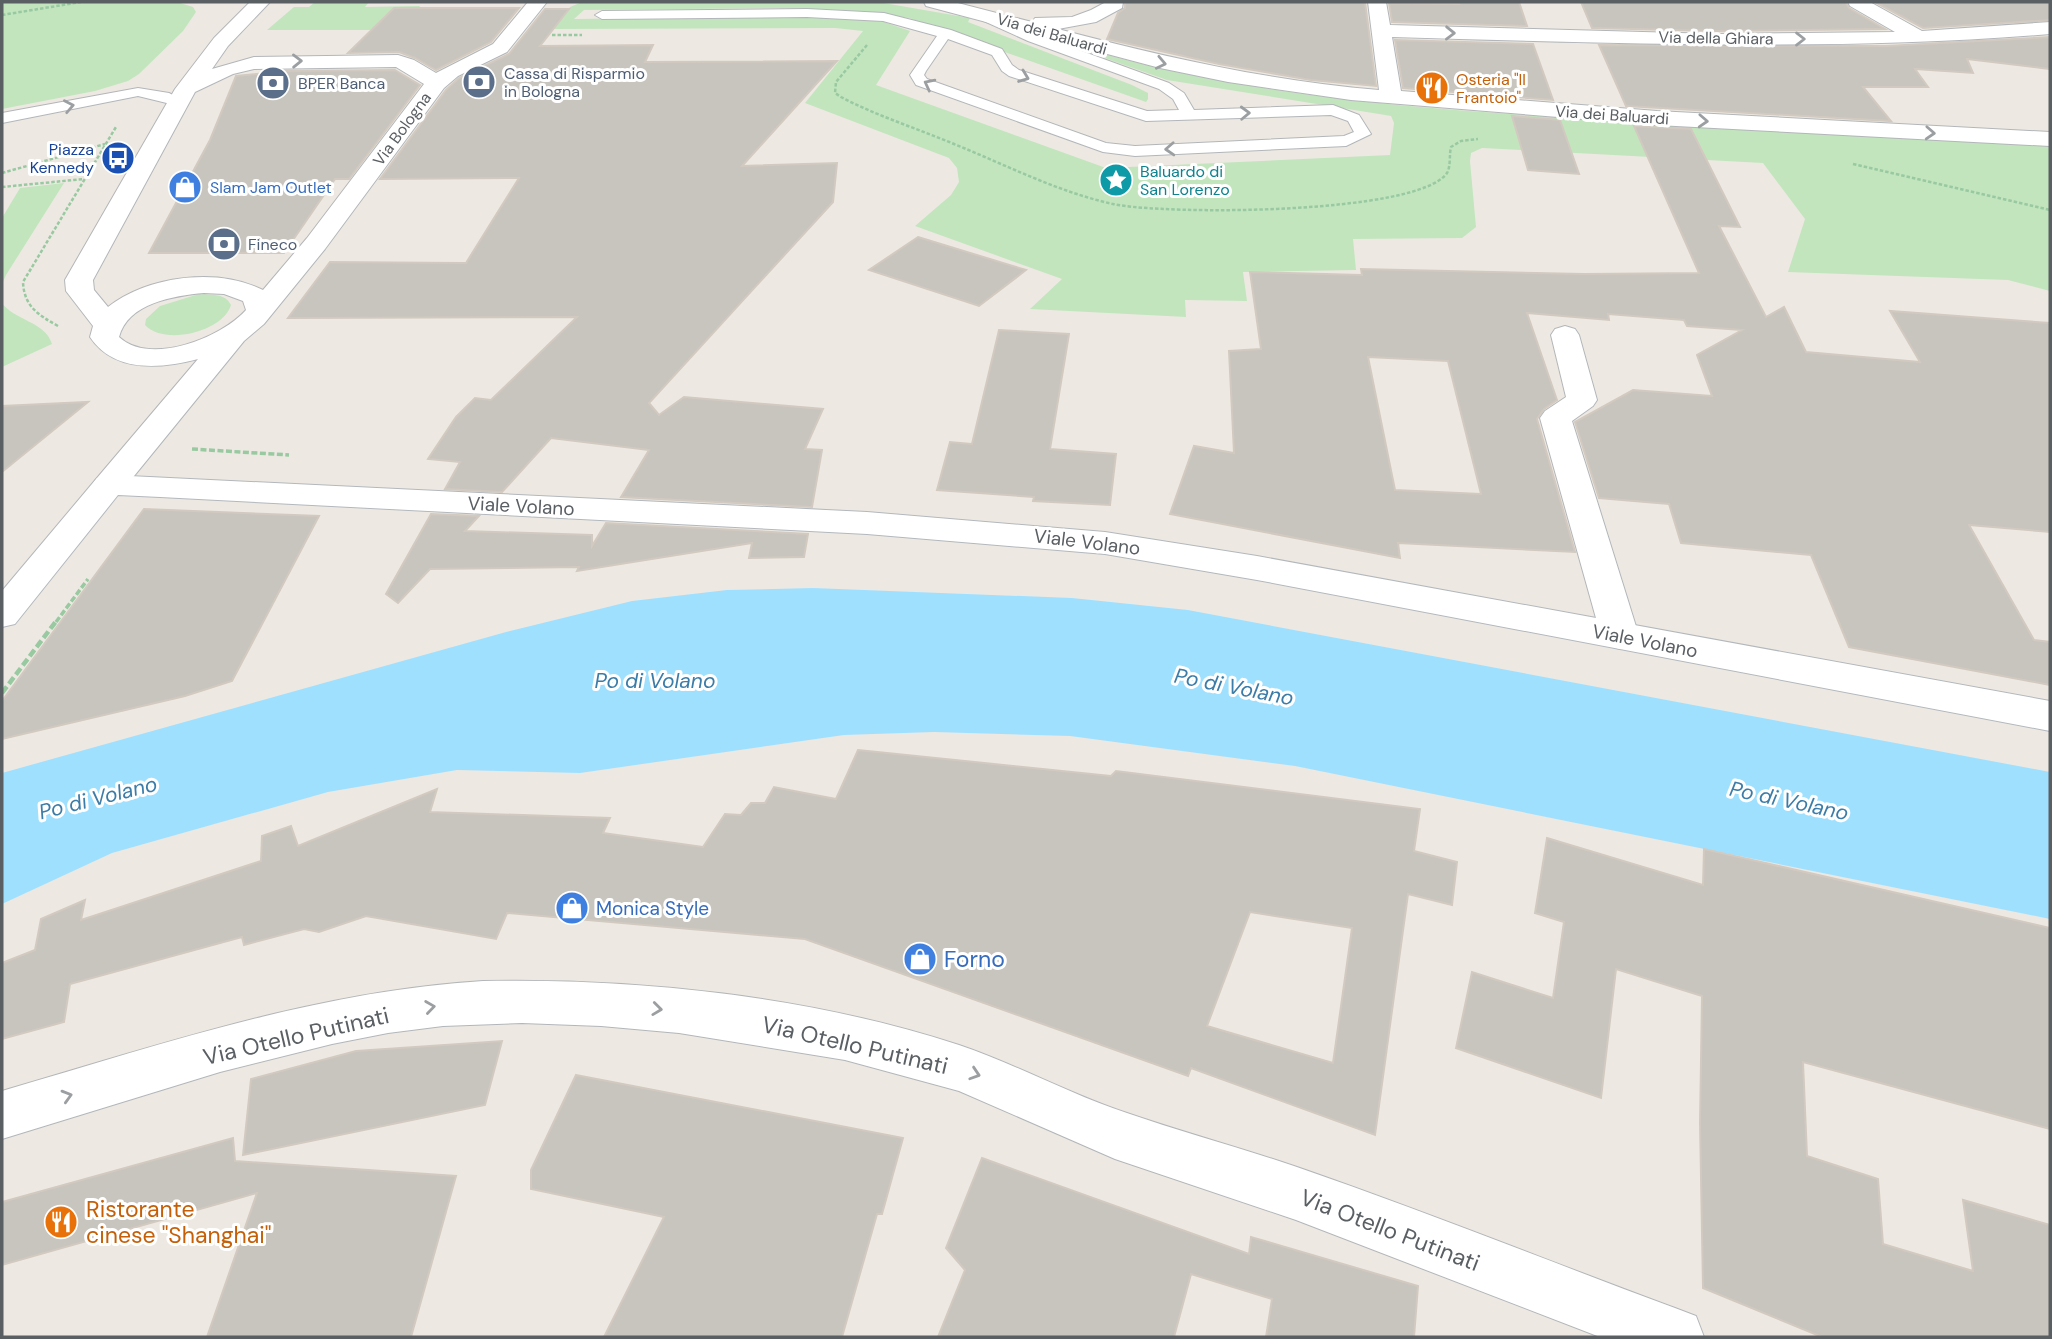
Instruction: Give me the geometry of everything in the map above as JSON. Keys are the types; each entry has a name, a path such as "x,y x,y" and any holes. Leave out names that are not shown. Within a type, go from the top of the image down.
{"street":[{"path":"109,270 182,96 221,42 261,2"},
{"name":"Via Bologna","path":"313,250 265,276 246,283 197,285 167,291 129,306 114,316 104,337 111,348 127,355 153,357 201,349 244,328 313,250 436,83 451,72 500,48 538,2"},
{"name":"Via dei Baluardi","path":"933,2 1095,47 1239,78 1391,98 1657,118 2050,139"},
{"path":"1377,2 1391,98"},
{"path":"1857,2 1920,38"},
{"path":"980,14 1067,24 1099,16 1115,3"},
{"path":"1095,47 1115,3"},
{"name":"Via della Ghiara","path":"1382,31 1690,38 1920,38 2050,28"},
{"path":"1971,35 2050,46"},
{"path":"182,96 238,66 275,61 398,61 436,83"},
{"path":"107,326 80,290 79,280 109,270 167,291"},
{"name":"Via Bologna","path":"227,285 246,289 256,297 259,309"},
{"name":"Via Bologna","path":"2,615 14,592 109,485 234,335"},
{"path":"1565,335 1582,401 1556,418 1620,636"},
{"name":"Via Bologna","path":"138,450 165,403 171,384 168,369 153,357"},
{"name":"Viale Volano","path":"109,485 839,522 1042,536 1185,555 2050,716"},
{"name":"Via Otello Putinati","path":"2,1115 243,1045 370,1016 443,1006 540,1002 625,1005 717,1016 816,1031 915,1054 977,1075 1115,1134 1241,1174 1675,1337"}],"lane":[{"path":"602,15 842,13 884,17 946,33 991,49 1001,56 1007,68 1024,77 1137,114 1333,110 1354,118 1363,134 1346,141 1135,151 1103,146 921,82 917,75 919,71 946,33"},
{"path":"980,14 1033,38 1164,86 1179,96 1189,115"},
{"path":"2,118 138,92 182,96"}],"path":[{"path":"2,15 81,2"},
{"path":"2,173 106,144"},
{"path":"2,187 85,179"}],"green space":[{"path":"2,2 177,2 193,7 196,12 183,31 139,74 128,81 95,91 2,109"},
{"path":"315,2 369,2 365,7 420,6 399,30 267,30 294,7 309,7"},
{"path":"582,2 878,2 970,18 968,22 1132,85 1148,93 1148,99 1146,102 909,18 843,10 777,8 584,10 574,19 831,16 884,22 910,31 876,85 1106,168 1390,155 1394,123 1391,116 1167,80 1031,32 1104,54 1254,87 1407,106 1560,117 2050,142 2050,291 2008,280 1788,272 1805,219 1763,163 1482,148 1471,153 1470,161 1476,227 1462,238 1353,239 1356,270 1243,272 1247,301 1185,300 1186,317 1030,309 1062,279 915,226 951,195 959,182 957,168 949,158 805,103 863,31 835,28 553,29 570,7"},
{"path":"64,183 2,284 2,218 20,188"},
{"path":"199,294 221,297 231,305 217,322 192,333 165,335 145,325 146,319 160,306"},
{"path":"2,303 14,314 43,330 52,344 2,367"}],"water":[{"name":"Po di Volano","path":"813,588 1072,598 1188,610 2050,772 2050,919 1295,766 1070,736 934,732 844,735 580,773 457,770 328,792 112,853 2,904 2,773 506,632 632,601 727,590"}],"building":[{"path":"1125,2 1365,2 1376,86 1311,80 1219,64 1107,39 1118,13 1125,8"},
{"path":"1458,2 1519,2 1527,26 1392,22 1389,3 1459,4"},
{"path":"1581,2 1845,2 1849,8 1885,29 1716,31 1592,28"},
{"path":"1875,2 2050,2 2050,20 1923,28"},
{"path":"394,8 519,8 491,42 436,70 399,52 348,53"},
{"path":"545,9 569,9 540,46 653,45 645,62 837,61 742,166 837,163 833,202 649,403 659,415 684,397 823,409 805,449 822,450 812,507 621,497 649,450 551,438 502,492 445,489 460,462 428,459 456,417 475,398 491,400 577,317 288,318 330,262 466,263 519,178 380,179 446,90 459,78 509,54"},
{"path":"2050,37 2050,69 1967,59 1973,73 1915,69 1928,87 1863,87 1891,121 1626,106 1599,45 1886,46"},
{"path":"1395,40 1533,44 1553,100 1403,88"},
{"path":"395,70 420,85 349,179 335,179 284,253 149,253 210,140 236,76 285,71"},
{"path":"1512,116 1560,120 1579,174 1528,170"},
{"path":"1634,126 1691,129 1740,227 1719,226 1766,317 1784,307 1806,352 1920,362 1890,311 2050,323 2050,532 1969,525 2034,640 2050,642 2050,685 1849,647 1811,555 1681,543 1669,504 1599,498 1575,422 1633,390 1712,396 1697,355 1742,330 1687,326 1684,320 1608,314 1609,320 1527,313 1557,400 1544,409 1537,419 1575,552 1398,543 1400,558 1170,514 1194,446 1234,453 1229,351 1261,349 1250,272 1362,275 1361,269 1584,274 1699,273","holes":["1368,357 1448,361 1481,494 1395,490"]},
{"path":"918,237 1026,270 979,306 869,270"},
{"path":"999,330 1069,334 1050,449 1116,454 1110,505 1033,501 1034,497 937,490 950,442 972,444"},
{"path":"88,402 2,472 2,406"},
{"path":"144,509 319,516 232,681 185,696 2,739 2,701"},
{"path":"431,514 479,516 465,531 592,535 592,546 606,523 808,534 804,557 749,558 752,543 577,571 579,567 430,569 398,603 386,594"},
{"path":"858,750 1111,776 1116,771 1420,809 1414,851 1457,862 1452,905 1408,894 1375,1135 1191,1068 1188,1076 805,939 507,913 496,939 366,916 319,932 304,929 244,945 242,937 70,984 64,1022 2,1039 2,963 35,950 41,919 85,900 81,920 261,861 262,836 291,826 298,846 437,789 430,812 610,818 603,833 703,847 725,814 741,815 751,803 765,803 774,787 836,799","holes":["1250,912 1352,928 1333,1063 1207,1026"]},
{"path":"1547,838 1703,885 1704,849 2050,928 2050,1129 1803,1062 1807,1156 1878,1179 1883,1244 1973,1271 1963,1200 2050,1225 2050,1337 1822,1337 1703,1288 1700,1123 1702,996 1616,969 1601,1098 1456,1048 1472,972 1553,998 1564,922 1535,913"},
{"path":"502,1041 485,1105 243,1155 251,1079 356,1051"},
{"path":"576,1075 903,1138 882,1214 877,1214 842,1337 604,1337 664,1217 531,1189 531,1170"},
{"path":"233,1138 235,1161 456,1176 411,1337 207,1337 257,1193 2,1265 2,1202"},
{"path":"982,1158 1249,1254 1251,1237 1418,1286 1414,1337 1266,1337 1272,1299 1191,1274 1174,1337 938,1337 965,1270 946,1248"}],"place":[{"name":"Cassa di Risparmio in Bologna","path":"479,82"},
{"name":"BPER Banca","path":"273,83"},
{"name":"Osteria \"Il Frantoio\"","path":"1432,88"},
{"name":"Piazza Kennedy","path":"118,158"},
{"name":"Baluardo di San Lorenzo","path":"1116,180"},
{"name":"Slam Jam Outlet","path":"185,187"},
{"name":"Fineco","path":"224,244"},
{"name":"Monica Style","path":"572,908"},
{"name":"Forno","path":"920,959"},
{"name":"Ristorante cinese \"Shanghai\"","path":"61,1222"}]}
